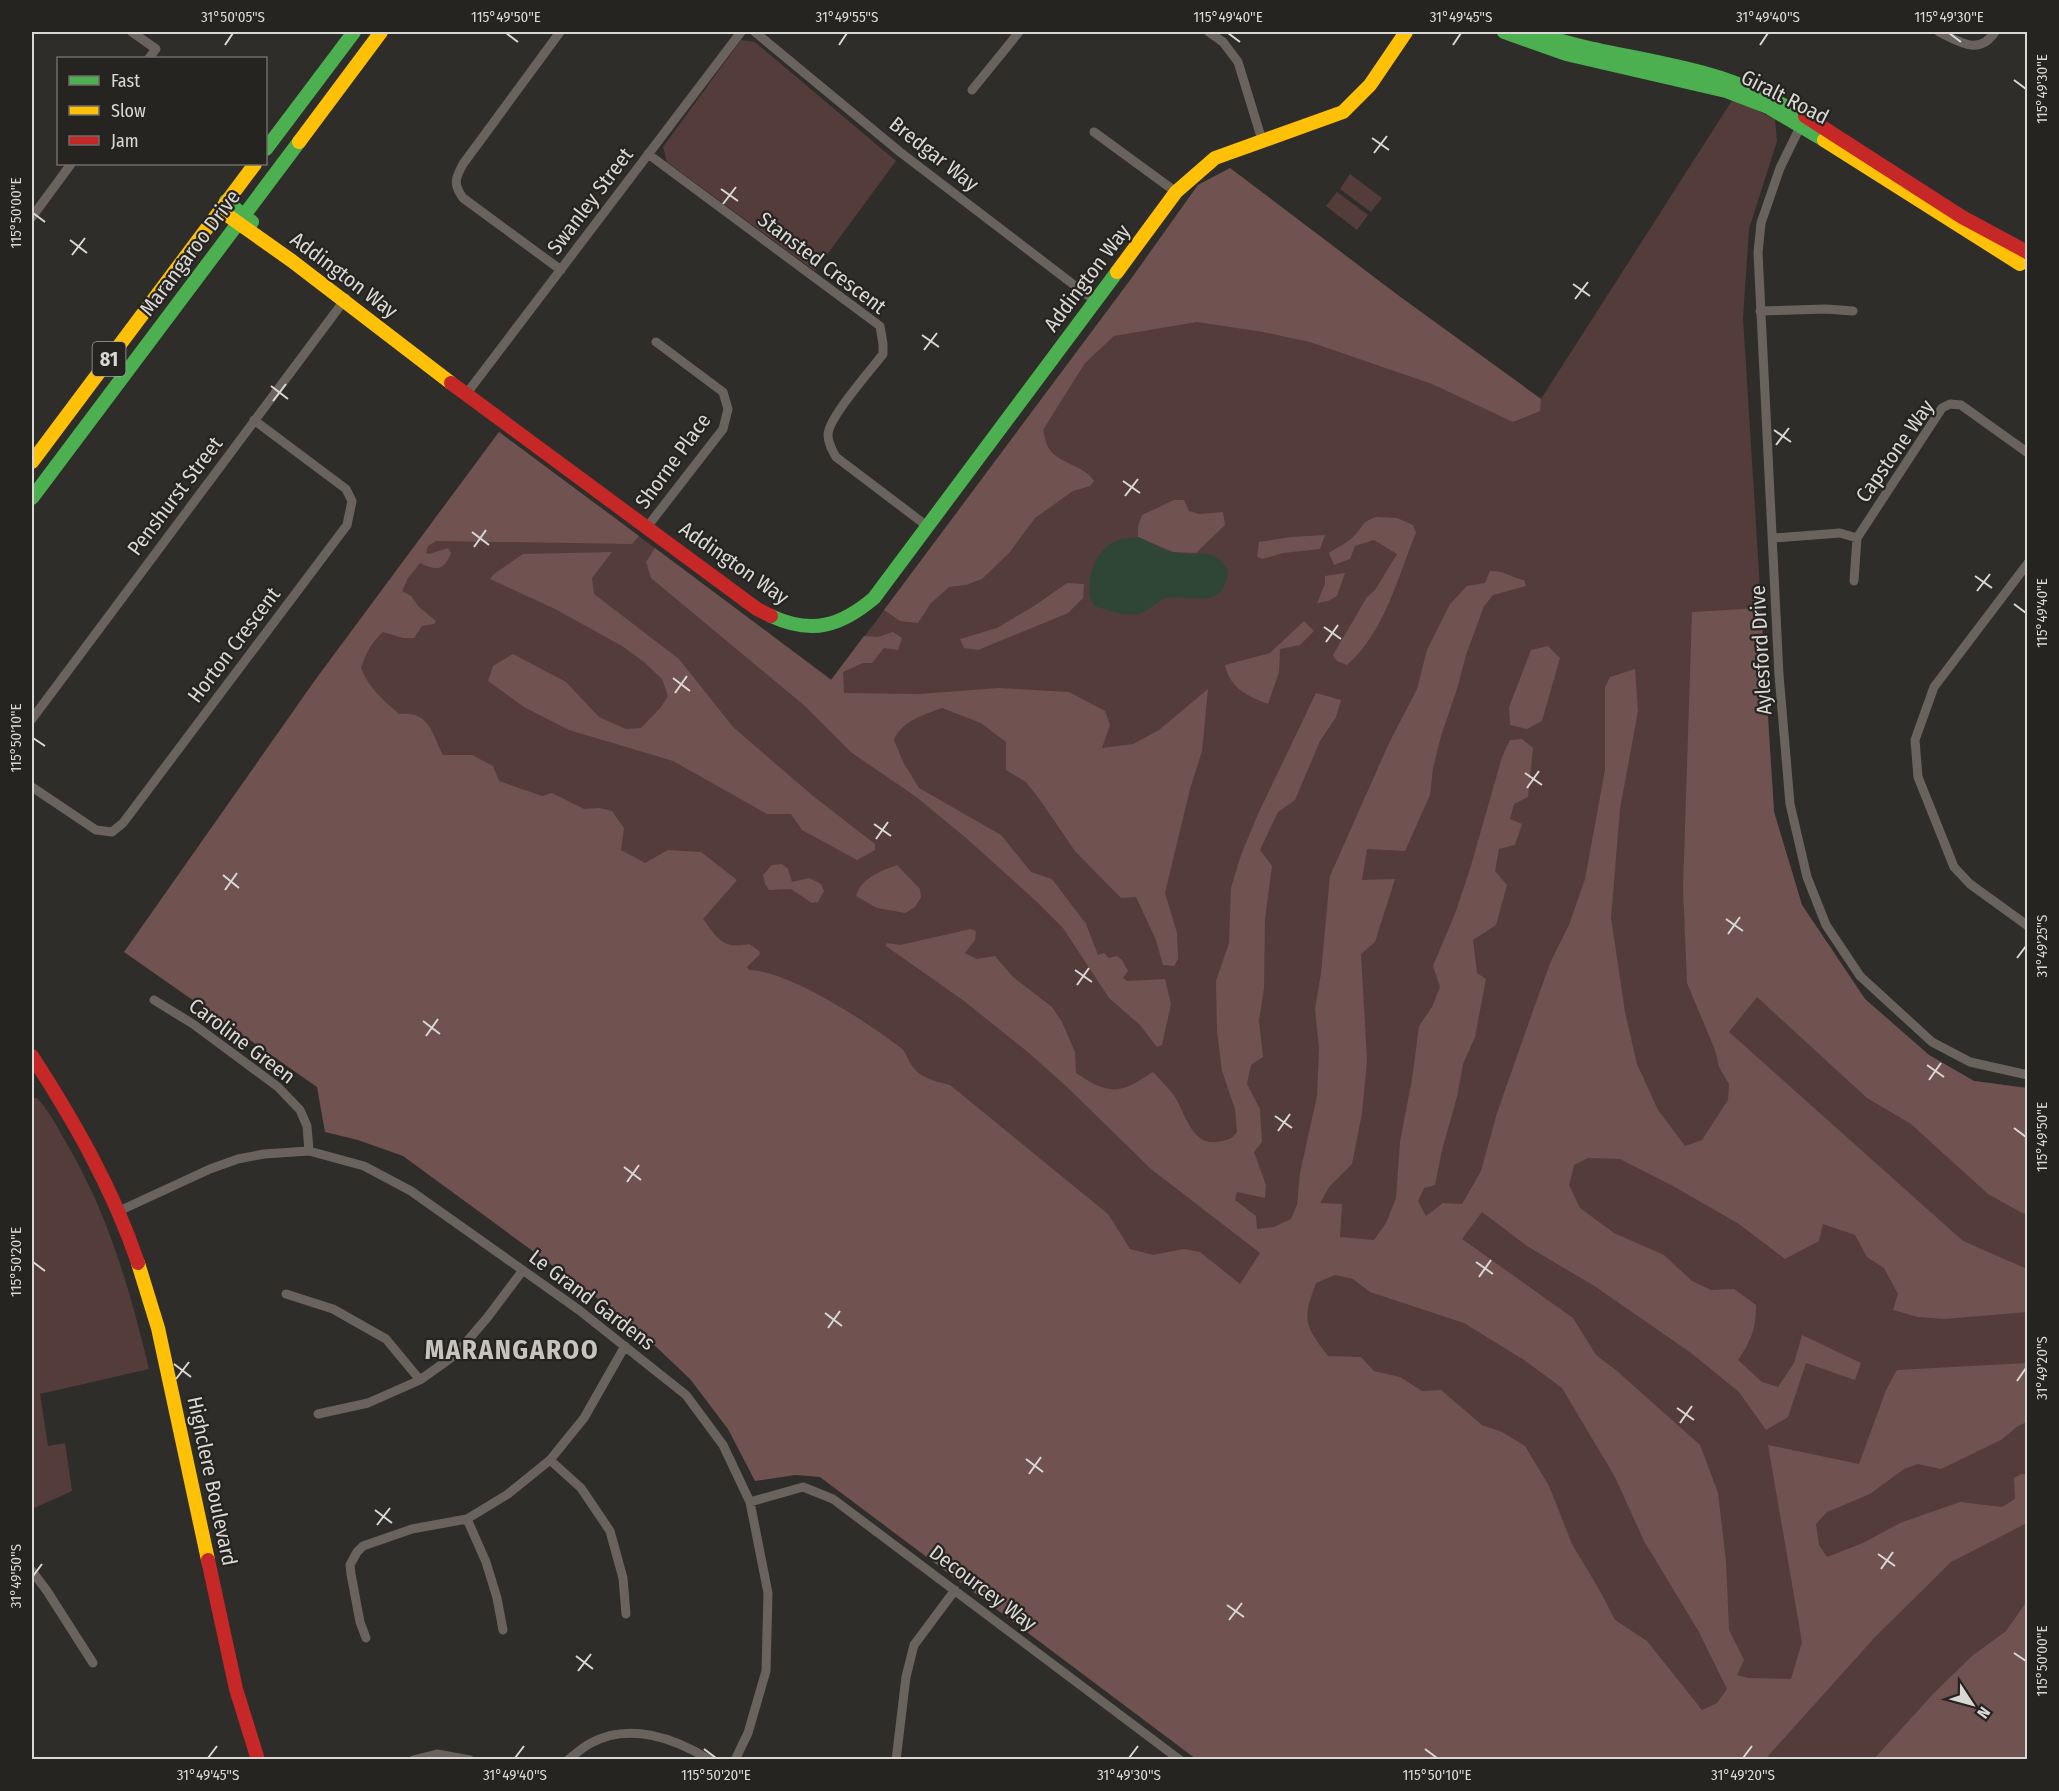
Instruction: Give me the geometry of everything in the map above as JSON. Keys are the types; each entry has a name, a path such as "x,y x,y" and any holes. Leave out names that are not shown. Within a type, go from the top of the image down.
{"street":[{"path":"132,32 156,50 150,57"},
{"path":"267,148 352,32 370,46"},
{"name":"Marangaroo Drive","path":"32,498 36,481 242,220 379,32"},
{"path":"560,32 463,164 456,176 456,189 463,198 561,270"},
{"name":"Swanley Street","path":"470,390 741,32"},
{"name":"Bredgar Way","path":"755,32 900,152 1092,298"},
{"path":"972,90 1019,32"},
{"path":"1209,32 1223,42 1238,62 1262,140"},
{"name":"Addington Way","path":"223,206 650,524 758,609 775,620 802,627 836,623 862,609 874,598 924,523 1173,190 1215,158 1332,117 1352,106 1367,90 1406,32"},
{"name":"Giralt Road","path":"1504,32 1561,52 1604,63 1675,76 1731,92 1803,121"},
{"name":"Giralt Road","path":"1531,32 1560,42 1713,75 1766,96 1803,121 1962,217 2026,261"},
{"path":"1939,32 1973,46 1988,41 1995,32"},
{"name":"Aylesford Drive","path":"1803,121 1780,168 1761,223 1758,254 1774,538 1779,675 1790,804 1807,877 1826,925 1860,976 1932,1042 1970,1062 2028,1075"},
{"path":"1094,132 1173,190"},
{"name":"Stansted Crescent","path":"648,154 880,326 884,344 883,354 834,419 828,433 830,445 836,457 924,523"},
{"path":"32,217 70,165"},
{"name":"Marangaroo Drive","path":"32,462 254,165"},
{"name":"Penshurst Street","path":"32,719 345,299"},
{"path":"1760,311 1826,309 1853,311"},
{"name":"Shorne Place","path":"650,524 723,429 728,409 723,392 656,342"},
{"name":"Capstone Way","path":"1854,581 1857,538 1942,408 1950,404 1961,405 2028,453"},
{"name":"Horton Crescent","path":"32,787 96,830 112,832 123,823 347,525 352,501 346,489 254,420"},
{"path":"1774,538 1840,533 1857,538"},
{"path":"2028,563 1934,687 1915,740 1918,777 1954,867 1970,884 2028,926"},
{"name":"Caroline Green","path":"154,1000 193,1024 278,1087 300,1110 307,1126 309,1151"},
{"name":"Highclere Boulevard","path":"32,1056 37,1074 90,1151 119,1211 144,1275 158,1328 236,1689 258,1760"},
{"name":"Le Grand Gardens","path":"119,1211 210,1168 264,1154 309,1151 364,1166 411,1191 524,1270 626,1346 686,1395 723,1445 750,1502 768,1593 766,1671 748,1733 735,1760"},
{"path":"318,1414 368,1403 420,1380 455,1355 524,1270"},
{"path":"286,1294 333,1309 386,1339 420,1380"},
{"path":"366,1638 360,1622 350,1565 357,1552 363,1546 412,1529 467,1518 508,1494 550,1460 584,1418 626,1346"},
{"path":"550,1460 581,1488 610,1531 623,1578 626,1614"},
{"name":"Decourcey Way","path":"750,1502 803,1487 833,1499 1180,1760"},
{"path":"467,1518 486,1562 497,1598 503,1630"},
{"path":"32,1571 93,1663"},
{"path":"896,1760 906,1677 914,1645 955,1590"},
{"path":"568,1760 591,1743 616,1734 654,1735 695,1750 710,1760"},
{"path":"413,1760 437,1754 470,1760"}],"shaded area":[{"path":"741,40 755,42 896,161 815,271 667,162 663,147"},
{"path":"1733,99 1775,119 1777,141 1749,229 1743,318 1774,812 1802,905 1865,999 1929,1055 1974,1081 2027,1088 2027,1759 1657,1759 313,683 499,432 832,680 1131,279 1198,185 1230,168 1399,296 1541,399"},
{"path":"1230,168 1399,296 1541,399 1540,411 1513,422 1432,384 1310,342 1263,332 1197,322 1114,336 1085,363 1043,430 1051,451 1089,475 1094,481 1090,486 1073,491 1035,518 1009,553 982,579 966,585 949,587 931,603 918,623 900,621 884,610 1131,279 1198,185"},
{"path":"1350,174 1382,198 1371,212 1340,189"},
{"path":"1337,192 1368,215 1357,230 1326,206"},
{"path":"499,432 639,536 632,544 436,541 428,546 426,553 448,548 451,553 448,559 439,568 420,563 408,578 402,591 411,596 419,607 436,621 434,624 422,626 414,638 403,638 383,632 375,640 361,668 377,693 399,714 417,716 423,720 432,731 443,755 472,755 493,766 499,781 542,796 552,793 584,809 600,808 612,811 624,828 621,850 645,863 668,850 701,852 737,880 703,919 726,943 749,944 759,951 760,954 747,967 749,970 785,979 806,988 849,1012 886,1037 903,1050 916,1071 930,1079 950,1085 1108,1214 1130,1249 1153,1255 1184,1249 1200,1252 1240,1284 1260,1253 1151,1169 1029,1053 964,1001 886,946 887,943 900,945 971,929 976,931 975,940 965,953 977,959 995,956 1013,977 1052,1007 1062,1022 1075,1052 1076,1073 1097,1085 1114,1089 1131,1085 1153,1072 1173,1094 1195,1134 1208,1142 1231,1138 1237,1132 1235,1109 1222,1071 1217,1031 1216,981 1229,943 1231,888 1241,855 1258,814 1316,693 1341,700 1336,717 1320,741 1295,800 1278,812 1260,850 1272,866 1265,919 1264,988 1259,1021 1263,1057 1251,1065 1247,1084 1260,1109 1262,1142 1254,1152 1266,1185 1265,1198 1237,1192 1235,1200 1256,1216 1257,1229 1274,1227 1291,1219 1297,1205 1300,1173 1317,1096 1319,1049 1315,1009 1321,973 1330,876 1389,743 1417,689 1427,650 1450,604 1467,586 1485,583 1490,571 1500,572 1524,580 1526,586 1493,595 1484,606 1441,736 1433,768 1430,795 1405,851 1367,849 1362,880 1395,879 1375,942 1361,954 1367,1060 1362,1113 1352,1164 1329,1187 1320,1203 1342,1204 1340,1237 1374,1240 1386,1223 1396,1198 1400,1142 1419,1026 1432,1007 1440,987 1433,966 1456,911 1470,869 1502,757 1510,740 1522,739 1533,748 1528,797 1514,804 1510,819 1522,824 1515,845 1499,849 1495,871 1507,885 1496,925 1473,940 1477,973 1486,979 1475,1037 1463,1064 1435,1185 1424,1188 1418,1201 1426,1216 1443,1203 1462,1204 1481,1171 1497,1113 1535,1005 1551,961 1569,925 1585,879 1605,770 1605,687 1610,677 1635,669 1638,711 1620,809 1611,918 1625,1012 1637,1064 1658,1110 1685,1146 1702,1140 1728,1100 1729,1084 1719,1067 1715,1050 1687,983 1683,888 1692,612 1761,608 1774,812 1802,905 1865,999 1929,1055 1974,1081 2027,1088 2027,1214 1988,1194 1911,1124 1867,1098 1757,997 1729,1032 1963,1241 2027,1269 2027,1312 1944,1319 1918,1317 1893,1310 1898,1294 1884,1268 1867,1257 1855,1235 1823,1224 1819,1241 1785,1259 1739,1224 1620,1159 1588,1158 1574,1165 1569,1185 1580,1208 1614,1233 1664,1255 1692,1281 1711,1290 1734,1289 1756,1305 1752,1334 1738,1360 1762,1382 1778,1387 1794,1363 1802,1335 1861,1363 1855,1380 1806,1363 1788,1417 1766,1430 1739,1392 1691,1353 1596,1287 1527,1246 1482,1212 1462,1239 1573,1318 1596,1355 1700,1445 1718,1493 1726,1561 1729,1630 1744,1660 1737,1675 1748,1678 1791,1679 1802,1642 1768,1445 1859,1464 1886,1390 1897,1370 2027,1363 2027,1422 2018,1426 2001,1440 1941,1469 1918,1464 1904,1469 1870,1494 1827,1512 1816,1524 1819,1545 1827,1557 1863,1543 1900,1523 1960,1502 2002,1507 2015,1499 2014,1478 2021,1474 2027,1474 2027,1523 1951,1562 1875,1637 1768,1756 1769,1759 1196,1759 820,1477 795,1475 755,1481 728,1429 690,1379 631,1323 403,1156 358,1140 325,1132 317,1087 124,952 313,683","holes":["1335,1275 1353,1279 1370,1292 1464,1323 1524,1360 1562,1388 1615,1477 1644,1541 1699,1632 1727,1689 1717,1703 1702,1710 1647,1641 1615,1620 1572,1544 1549,1486 1525,1446 1502,1432 1482,1425 1441,1390 1422,1391 1400,1377 1374,1371 1361,1357 1328,1356 1314,1336 1308,1322 1307,1314 1316,1283"]},
{"path":"1174,500 1184,500 1189,511 1199,514 1223,512 1225,525 1196,553 1173,552 1138,537 1138,526 1142,515"},
{"path":"1376,517 1397,518 1413,525 1416,533 1381,621 1360,652 1347,665 1337,661 1333,655 1367,597 1375,590 1397,554 1374,540 1355,546 1350,559 1334,565 1329,553 1349,540 1365,523"},
{"path":"1325,535 1320,549 1283,553 1262,559 1257,557 1259,542"},
{"path":"1138,537 1169,551 1209,554 1216,557 1228,570 1225,584 1213,597 1163,599 1139,614 1119,613 1094,606 1089,588 1090,578 1092,568 1102,551 1118,540"},
{"path":"655,548 831,680 864,636 878,637 893,632 902,638 898,650 884,648 872,663 863,663 843,672 844,693 919,694 999,688 1069,692 1105,711 1110,725 1102,748 1133,744 1159,730 1208,689 1202,751 1190,789 1165,893 1177,933 1178,959 1174,966 1163,965 1156,940 1136,897 1121,898 1075,851 1026,782 1006,770 1006,742 981,723 942,708 908,723 894,740 903,762 919,788 1001,835 1031,872 1052,879 1086,924 1098,955 1104,953 1109,958 1117,956 1122,960 1128,971 1123,978 1127,981 1165,979 1171,1004 1162,1045 1157,1047 1140,1025 1109,998 1063,928 1037,902 965,837 915,796 852,753 805,706 651,578 646,562"},
{"path":"612,552 592,578 594,594 679,659 733,727 813,796 875,844 875,850 857,860 802,830 791,814 767,814 673,761 569,730 524,707 488,681 493,666 513,654 566,682 599,717 626,729 641,728 668,696 662,679 622,646 557,610 490,579 523,554"},
{"path":"1345,573 1337,596 1317,603 1325,584 1325,576"},
{"path":"1067,583 1084,584 1083,598 1068,613 978,650 964,648 960,639 997,628"},
{"path":"1304,621 1314,631 1300,645 1280,649 1279,672 1268,704 1236,686 1227,673 1225,665 1270,653"},
{"path":"1548,646 1560,658 1542,721 1527,729 1510,725 1509,707 1531,650"},
{"path":"782,864 788,869 792,882 809,878 821,884 824,891 818,902 812,903 791,889 769,890 763,875 772,865"},
{"path":"897,865 920,889 921,897 915,907 905,913 877,908 856,896 862,884 867,880"},
{"path":"32,1098 37,1098 53,1120 95,1198 126,1282 149,1369 40,1394 48,1446 65,1443 72,1491 32,1509"},
{"path":"2027,1601 2027,1759 1874,1759 1934,1693 1972,1656 2006,1631"}],"traffic: fast":[{"path":"267,148 354,32"},
{"path":"1504,32 1566,54 1726,91 1768,107 1824,140"},
{"path":"1531,32 1576,45 1689,69 1723,79 1759,93 1805,116"},
{"path":"32,498 299,142"},
{"path":"226,201 252,222"},
{"path":"771,616 800,625 826,625 850,615 874,598 1117,272"}],"traffic: slow":[{"path":"299,142 381,32"},
{"path":"1117,272 1176,192 1215,158 1343,112 1370,85 1406,32"},
{"path":"1824,140 2020,264"},
{"path":"32,462 254,165"},
{"path":"220,210 292,261 451,383"},
{"path":"138,1263 158,1328 208,1560"}],"traffic: jam":[{"path":"1805,116 1962,217 2027,252"},
{"path":"451,383 757,609 771,616"},
{"path":"32,1056 63,1105 105,1182 138,1263"},
{"path":"208,1560 236,1689 258,1760"}],"district":[{"name":"MARANGAROO","path":"512,1350"}]}
